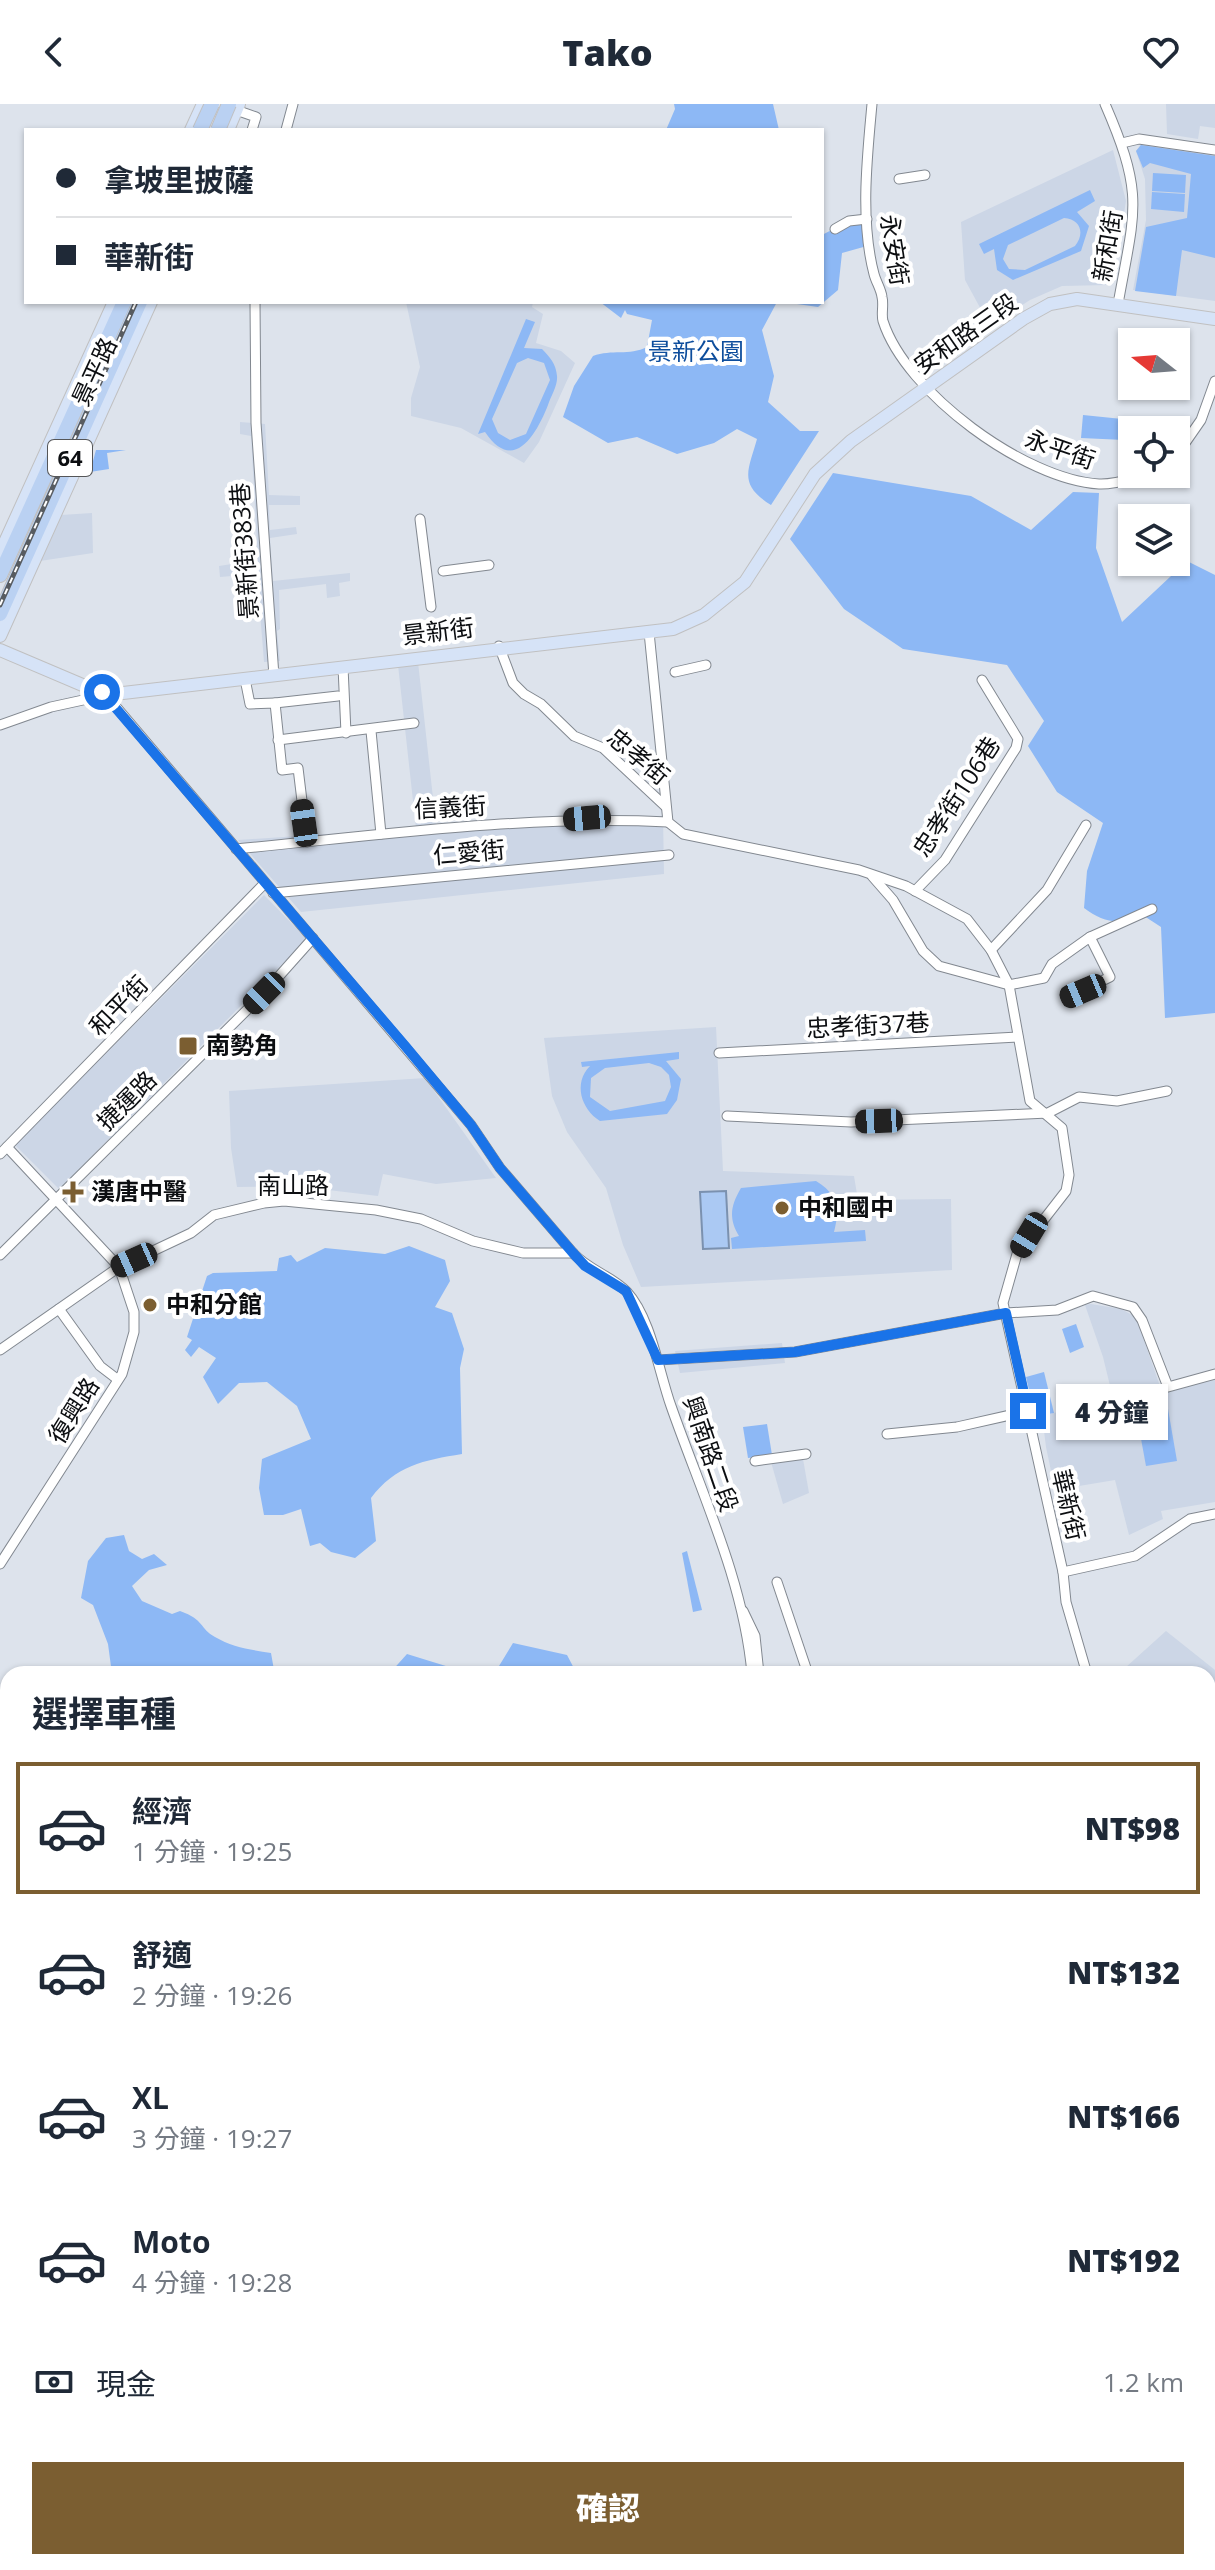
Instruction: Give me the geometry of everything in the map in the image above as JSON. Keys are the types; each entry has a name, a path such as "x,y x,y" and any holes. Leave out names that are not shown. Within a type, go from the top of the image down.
{"highway":[{"path":"201,128 211,104"},
{"path":"219,128 234,108"},
{"name":"64","path":"0,575 123,304"},
{"name":"64","path":"0,614 139,304"}],"main road":[{"path":"192,128 203,104"},
{"path":"229,128 234,108"},
{"name":"安和路三段","path":"815,474 851,441 1023,319 1050,304 1077,299 1215,319"},
{"name":"景平路","path":"0,553 113,304"},
{"name":"景平路","path":"0,636 150,304"},
{"name":"景新街","path":"106,695 499,646 673,629 704,615 745,582 815,474"},
{"path":"0,650 106,695"}],"street":[{"path":"211,104 234,108 256,117 253,128"},
{"path":"287,128 293,104"},
{"name":"永安街","path":"872,104 867,219 873,274 882,297 883,320 899,351 929,387"},
{"name":"新和街","path":"1105,104 1122,143 1136,201 1118,304"},
{"path":"1122,143 1139,139 1215,150"},
{"path":"899,179 925,175"},
{"path":"835,229 849,221 867,219"},
{"name":"景新街383巷","path":"255,304 256,423 274,676"},
{"path":"1190,436 1201,420 1215,381"},
{"name":"永平街","path":"929,387 982,435 1026,463 1068,479 1103,485 1118,482"},
{"path":"420,519 431,607"},
{"path":"443,571 489,565"},
{"path":"649,632 664,767 665,806"},
{"name":"忠孝街","path":"499,646 513,683 541,704 574,736 603,748 665,806 668,822 683,834 872,876 915,891 967,919 991,950 1009,985 1030,1101 1048,1113 1062,1128 1069,1175 1066,1191 1017,1254 1003,1303 1006,1313"},
{"path":"675,672 706,665"},
{"path":"343,667 346,733"},
{"path":"245,679 250,704 338,696"},
{"name":"忠孝街106巷","path":"915,891 945,860 1016,748 1018,739 982,680"},
{"name":"景新街","path":"0,725 51,707 106,695"},
{"name":"興南路二段","path":"106,695 471,1125 500,1168 573,1253 585,1266 626,1291 658,1360 739,1605 751,1648 752,1666"},
{"path":"275,703 282,770 298,768 307,842"},
{"path":"278,740 371,731 414,723"},
{"path":"371,731 381,834"},
{"name":"信義街","path":"236,849 587,818 668,822"},
{"path":"991,950 1047,890 1086,825"},
{"name":"仁愛街","path":"273,893 669,855"},
{"path":"872,876 893,900 923,951 939,966 1009,985 1044,978 1052,964 1090,937 1152,909"},
{"name":"和平街","path":"4,1151 264,884"},
{"path":"1067,998 1110,977 1090,937"},
{"name":"捷運路","path":"0,1255 264,993 313,938"},
{"name":"忠孝街37巷","path":"719,1053 1018,1037"},
{"path":"727,1116 851,1122 1048,1113 1079,1097 1117,1101 1167,1091"},
{"path":"4,1151 57,1198 119,1267"},
{"name":"南山路","path":"0,1350 119,1267 191,1233 214,1215 284,1201 361,1208 421,1219 473,1241 523,1253 573,1253"},
{"name":"復興路","path":"0,1564 117,1379 134,1332 134,1312 119,1267"},
{"path":"658,1360 795,1352 1006,1313 1042,1313 1093,1296 1133,1307 1142,1320 1168,1387 1215,1374"},
{"path":"59,1309 100,1366 117,1379"},
{"name":"華新街","path":"1006,1313 1063,1572 1066,1602 1085,1666"},
{"path":"887,1434 957,1427 1028,1411"},
{"path":"755,1461 806,1454"},
{"path":"1063,1572 1135,1556 1190,1519 1215,1514"},
{"path":"777,1582 805,1666"},
{"name":"興南路二段","path":"739,1605 755,1636 758,1666"}],"shaded area":[{"path":"1166,104 1215,104 1215,128 1200,126 1198,139 1167,134"},
{"path":"1141,144 1215,155 1215,301 1133,290 1146,220 1145,179 1136,151"},
{"path":"1113,150 1126,201 1113,280 1107,285 1062,286 1030,300 990,326 965,280 961,222"},
{"path":"406,304 533,304 532,307 543,314 536,343 561,351 575,363 539,442 524,463 461,428 411,416 411,398 420,367"},
{"path":"240,422 265,424 269,495 300,496 300,505 269,505 270,530 296,527 297,534 270,538 273,581 350,573 350,581 339,583 340,596 327,598 326,584 279,590 280,629 277,631 280,661 264,662 257,574 220,577 219,566 258,560 251,436 240,434"},
{"path":"92,513 93,553 40,561 61,515"},
{"path":"418,662 436,825 663,816 664,874 301,912 238,840 416,828 398,665"},
{"path":"264,895 307,939 59,1189 15,1145"},
{"name":"中和國中","path":"716,1027 723,1171 854,1176 858,1200 951,1199 952,1270 641,1287 623,1245 606,1188 567,1132 552,1096 544,1038"},
{"path":"425,1078 496,1178 436,1184 383,1174 378,1196 295,1186 237,1187 231,1148 229,1091"},
{"path":"726,1191 729,1248 703,1249 700,1192"},
{"path":"1085,1305 1121,1309 1136,1317 1162,1392 1215,1380 1215,1502 1161,1511 1163,1519 1129,1535 1115,1480 1055,1490 1046,1447 1042,1415 1114,1402"},
{"path":"782,1343 785,1363 680,1373 675,1351"},
{"path":"803,1459 809,1493 783,1504 771,1462"},
{"path":"1166,1631 1210,1666 1127,1666"}],"green space":[{"path":"674,104 773,104 779,128 667,128"},
{"path":"1141,145 1215,156 1215,258 1182,250 1176,296 1135,291 1146,227 1187,218 1191,174 1150,163 1143,168 1136,151"},
{"path":"1153,173 1186,175 1185,193 1152,191"},
{"path":"1090,190 1095,201 1077,212 1089,226 1081,251 1013,280 997,270 994,249 984,254 979,244","holes":["1064,218 1080,228 1080,237 1075,246 1025,270 1009,269 1003,259 1008,245"]},
{"path":"1152,192 1185,194 1184,212 1151,209"},
{"path":"865,222 867,246 842,253 838,290 824,302 824,234 845,223"},
{"name":"景新公園","path":"603,304 776,304 762,330 774,376 768,402 800,431 819,431 771,505 754,490 748,476 757,439 737,429 714,443 677,454 637,437 608,443 563,417 574,386 593,356 647,347 652,320 627,314 625,310 621,318"},
{"path":"526,319 535,322 524,348 542,349 552,361 557,376 538,427 515,450 506,450 496,444 485,432 478,434","holes":["528,358 544,363 550,380 526,434 510,440 498,433 492,419 517,363"]},
{"path":"1083,415 1118,419 1118,440 1081,438"},
{"path":"96,450 126,450 107,453 109,469 90,472"},
{"path":"833,473 971,496 1031,530 1073,492 1099,493 1096,548 1122,622 1171,576 1190,576 1190,562 1215,575 1215,1013 1165,1018 1161,927 1141,914 1119,922 1098,917 1084,908 1087,871 1103,823 1057,792 1028,746 1044,721 1007,665 903,649 844,609 790,539"},
{"path":"679,1052 679,1059 666,1061 681,1079 677,1100 667,1114 600,1121 584,1103 582,1080 590,1066 582,1067 581,1062","holes":["649,1063 661,1067 669,1075 671,1087 665,1101 610,1111 590,1097 591,1078 605,1068"]},
{"path":"816,1181 829,1191 836,1203 834,1232 865,1230 866,1241 732,1249 731,1238 739,1236 732,1212 741,1188"},
{"path":"409,1246 445,1260 450,1281 435,1307 452,1313 464,1349 460,1368 462,1454 411,1466 380,1487 371,1498 376,1541 355,1558 331,1552 320,1543 310,1546 301,1509 283,1515 264,1515 259,1488 262,1459 311,1439 297,1406 267,1382 239,1383 218,1404 203,1377 216,1358 199,1347 191,1357 185,1350 192,1340 187,1337 207,1276 213,1273 277,1271 279,1258 291,1255 297,1262 325,1248 385,1254"},
{"path":"1076,1324 1084,1347 1070,1353 1062,1329"},
{"path":"1044,1372 1054,1413 1035,1416 1026,1377"},
{"path":"1168,1409 1177,1461 1146,1466 1137,1417"},
{"path":"767,1424 772,1455 748,1458 743,1427"},
{"path":"124,1535 129,1551 142,1559 154,1554 167,1565 149,1570 132,1586 142,1601 172,1614 180,1611 188,1614 210,1634 228,1643 271,1653 273,1666 111,1666 108,1644 93,1605 81,1598 88,1561 106,1538"},
{"path":"687,1551 702,1610 693,1612 682,1553"},
{"path":"513,1643 567,1655 573,1666 499,1666"},
{"path":"407,1654 446,1666 396,1666"}],"railway":[{"path":"215,128 225,104"},
{"path":"0,605 135,304"}],"place":[{"name":"南勢角","path":"188,1046"},
{"name":"漢唐中醫","path":"73,1192"},
{"name":"中和國中","path":"782,1208"},
{"name":"中和分館","path":"150,1305"}],"route":[{"path":"102,692 313,938 372,1012 406,1047 471,1125 500,1168 573,1253 585,1266 626,1291 658,1360 795,1352 1006,1313 1028,1411"}]}
